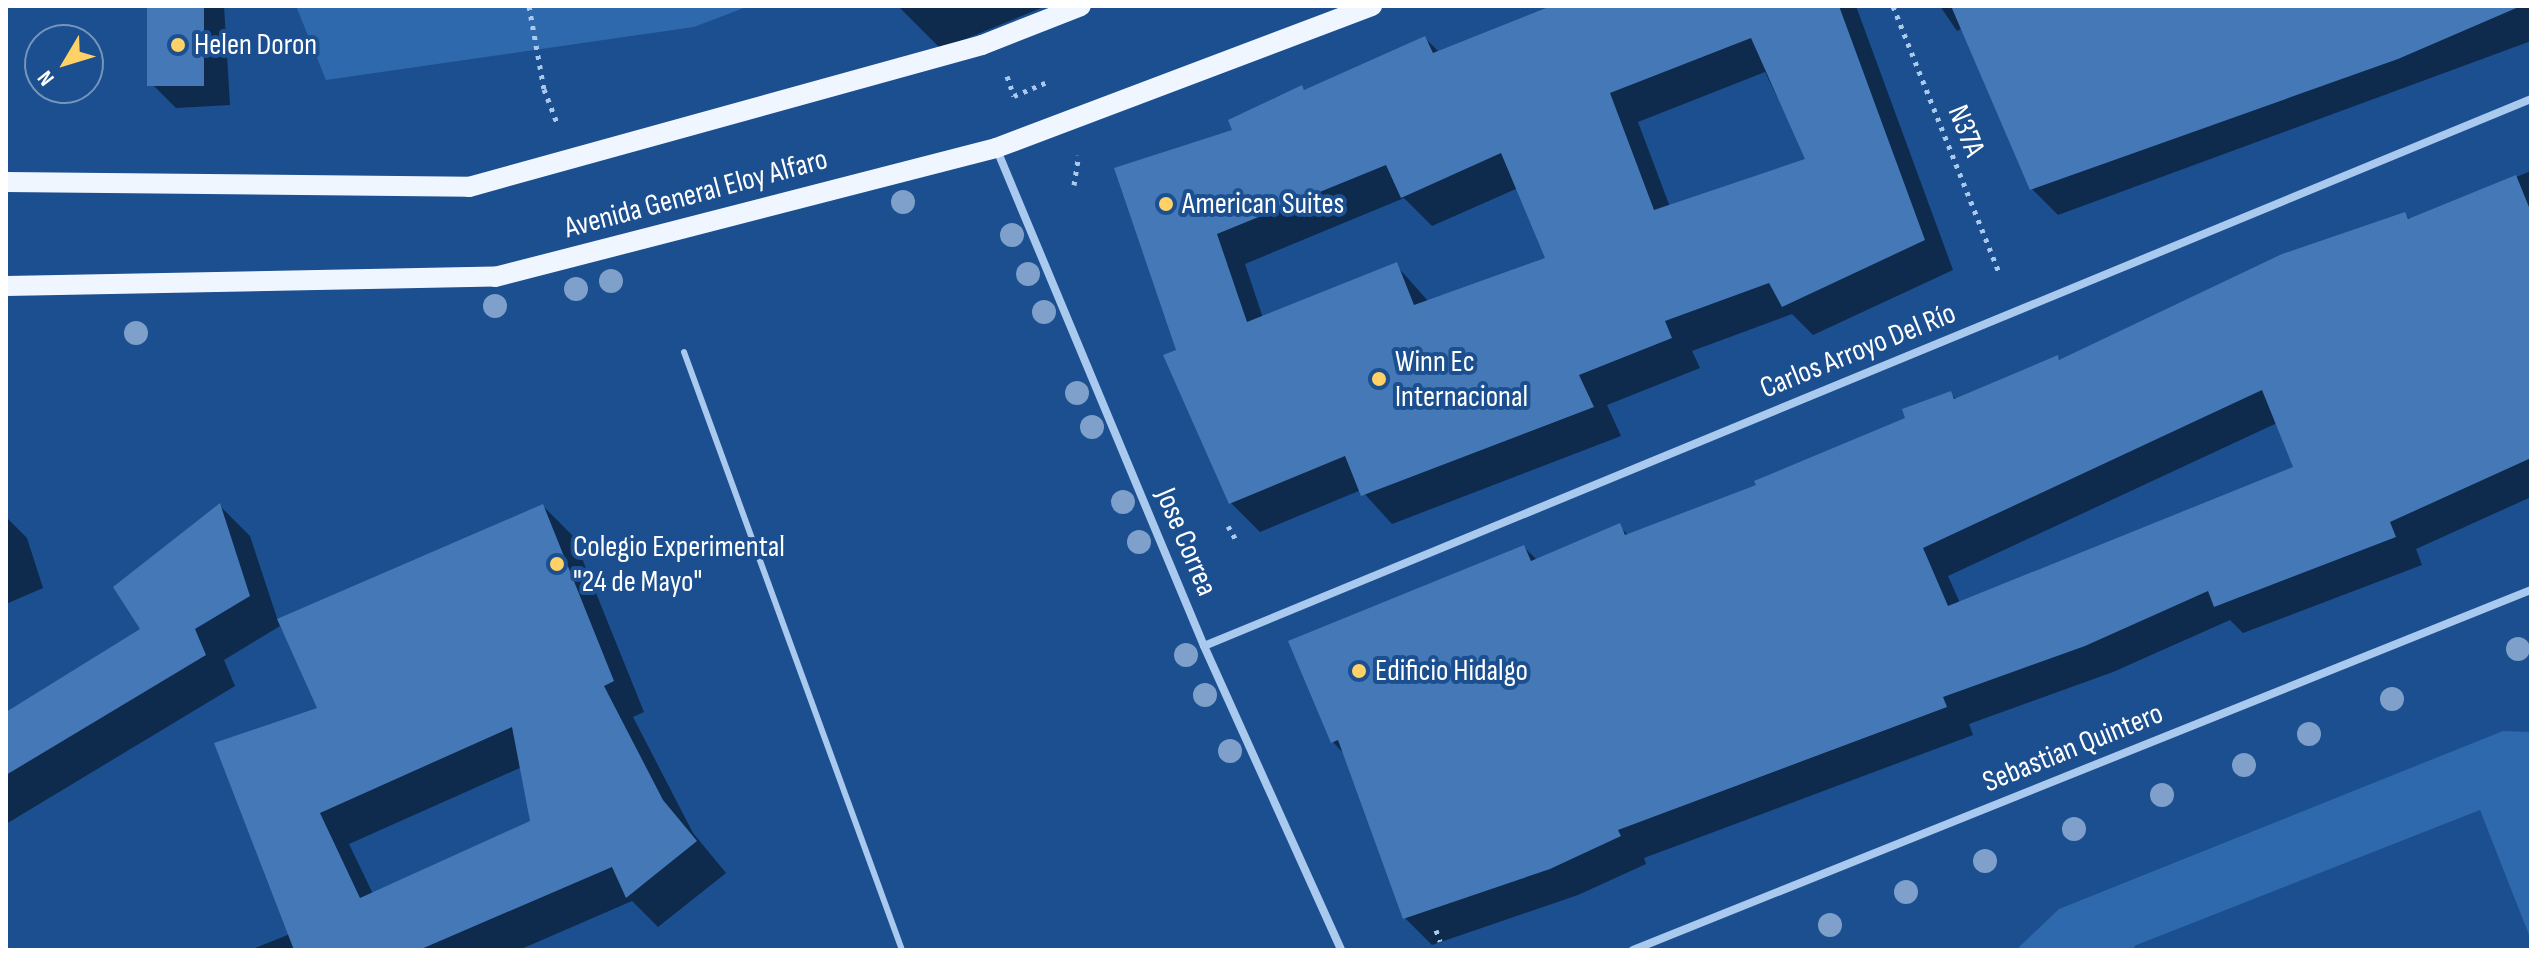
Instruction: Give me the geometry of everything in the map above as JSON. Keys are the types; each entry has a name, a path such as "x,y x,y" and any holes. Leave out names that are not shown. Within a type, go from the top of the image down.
{"main road":[{"path":"6,182 469,187 982,45 1081,6"},
{"name":"Avenida General Eloy Alfaro","path":"6,286 495,277 996,148 1372,6"}],"street":[{"name":"Carlos Arroyo Del Río","path":"1204,646 2531,99"},
{"name":"Jose Correa","path":"996,148 1204,646 1341,950"},
{"name":"Sebastian Quintero","path":"1633,950 2531,590"}],"lane":[{"path":"684,352 902,950"}],"path":[{"path":"529,6 544,89"},
{"name":"N37A","path":"1893,6 1999,273"},
{"path":"1003,65 1014,96 1045,83"},
{"path":"1074,185 1081,158"},
{"path":"1228,526 1238,543"},
{"path":"1436,930 1440,941"}],"shaded area":[{"path":"296,6 749,6 694,27 326,80"},
{"path":"2503,731 2531,732 2531,940 2480,810 2134,946 2135,950 2016,950 2059,909"}],"building":[{"name":"Helen Doron","path":"147,6 204,6 204,86 147,86"},
{"path":"1551,6 1839,6 1925,240 1782,307 1769,283 1665,321 1672,338 1579,375 1594,407 1361,496 1345,456 1229,504 1163,355 1176,350 1114,168 1232,130 1228,120 1302,85 1304,90 1425,36 1433,53","holes":["1751,38 1805,159 1654,210 1610,93","1501,153 1545,258 1414,305 1397,262 1247,322 1217,234 1386,165 1401,198"]},
{"path":"1951,6 2521,6 2398,59 2030,190"},
{"path":"2516,175 2531,212 2531,458 2390,522 2396,537 2214,607 2208,591 2085,646 1943,697 1947,707 1618,830 1621,836 1550,869 1403,919 1338,740 1331,743 1288,641 1524,545 1531,561 1620,523 1625,535 1756,485 1754,481 1905,418 1902,409 1951,391 1954,399 2058,355 2059,360 2282,254 2405,212 2408,219","holes":["2262,390 2293,467 1948,606 1923,548"]},
{"path":"220,503 250,596 195,629 206,655 6,775 6,712 140,629 113,587"},
{"path":"543,504 614,681 604,686 663,800 697,841 626,898 612,867 419,950 294,950 214,743 317,708 277,619","holes":["512,727 530,821 360,898 320,813"]}],"place":[{"name":"Helen Doron","path":"178,45"},
{"name":"American Suites","path":"1166,204"},
{"name":"Winn Ec Internacional","path":"1379,379"},
{"name":"Colegio Experimental \"24 de Mayo\"","path":"557,564"},
{"name":"Edificio Hidalgo","path":"1359,671"}]}
